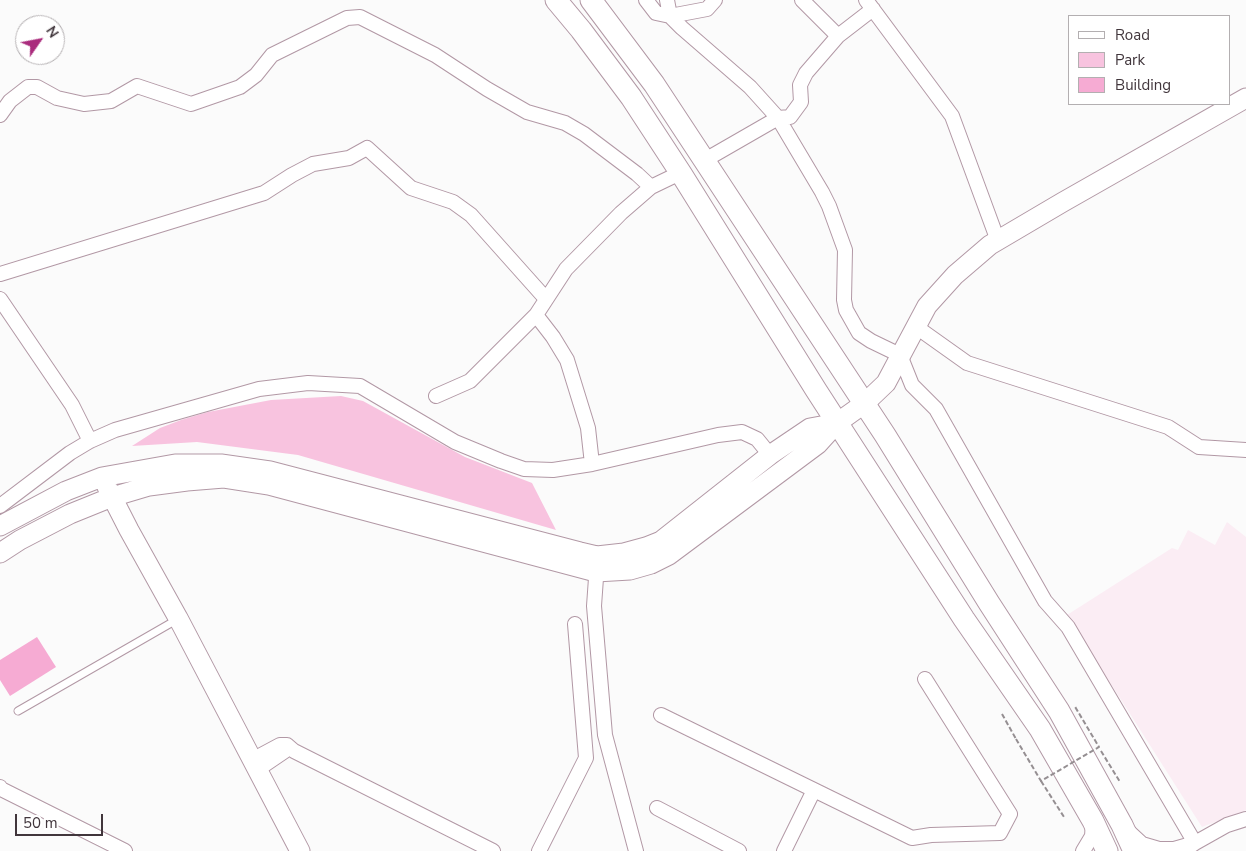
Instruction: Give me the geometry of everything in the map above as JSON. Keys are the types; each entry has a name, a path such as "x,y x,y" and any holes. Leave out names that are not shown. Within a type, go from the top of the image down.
{"main road":[{"path":"556,0 631,97 837,423 964,619 1040,728 1093,821 1107,851"},
{"path":"591,0 654,84 865,403 989,603 1059,710 1122,825 1134,851"},
{"path":"0,553 20,540 70,514 112,497 149,486 187,480 224,478 269,485 597,564 630,570 652,564 669,555 818,444 837,423 865,403 886,383 927,306 955,274 990,246 1063,202 1246,98"},
{"path":"0,526 66,491 102,477 175,464 221,464 270,471 570,550 597,564 661,541 770,455 810,428 837,423"},
{"path":"102,477 128,530 178,618 300,851"}],"street":[{"path":"646,0 656,14 670,16 706,9 715,0"},
{"path":"667,0 670,16 750,86 778,118 829,206 845,250 844,300 846,310 859,333 900,355 912,385 936,409 1045,601 1068,627 1195,842"},
{"path":"802,0 838,36"},
{"path":"705,160 778,118 790,117 801,102 800,85 806,73 869,4 952,116 998,241"},
{"path":"0,115 10,101 28,87 37,87 57,98 84,104 111,101 138,86 191,104 240,87 256,75 272,55 347,18 360,16 434,55 486,90 527,112 565,123 584,134 637,174 651,187"},
{"path":"0,274 264,193 313,164 348,158 367,148 411,188 453,202 471,215 546,299"},
{"path":"436,396 470,380 536,315 566,269 621,213 651,187 680,173"},
{"path":"0,299 72,405 90,441"},
{"path":"536,315 554,337 567,360 588,428 592,464"},
{"path":"915,326 967,363 1168,427 1199,447 1246,450"},
{"path":"0,506 70,453 90,441 115,430 259,389 308,383 360,386 455,442 501,462 524,469 553,470 592,464 742,432 757,439 770,455"},
{"path":"597,564 594,606 605,735 636,851"},
{"path":"539,851 586,758 575,624"},
{"path":"662,716 814,790 912,844 931,834 1000,832 1010,814 925,679"},
{"path":"254,765 280,745 287,745 294,751 493,851"},
{"path":"0,787 124,851"},
{"path":"784,851 814,790"},
{"path":"656,808 740,851"},
{"path":"1183,851 1195,842 1227,825 1246,819"},
{"path":"1083,851 1092,836 1093,821"},
{"path":"1122,825 1142,844 1158,849 1174,849 1195,842"}],"lane":[{"path":"18,711 178,618"}],"path":[{"path":"1074,705 1120,782"},
{"path":"1002,714 1064,817"},
{"path":"1041,781 1098,746"}],"shaded area":[{"path":"1227,522 1246,537 1246,810 1202,827 1067,615 1172,548 1178,550 1188,530 1215,545"}],"green space":[{"path":"341,396 363,401 465,457 532,483 556,530 298,455 197,442 132,446 160,428 208,412 271,400"}],"building":[{"path":"37,637 56,667 10,696 0,680 0,660"}]}
